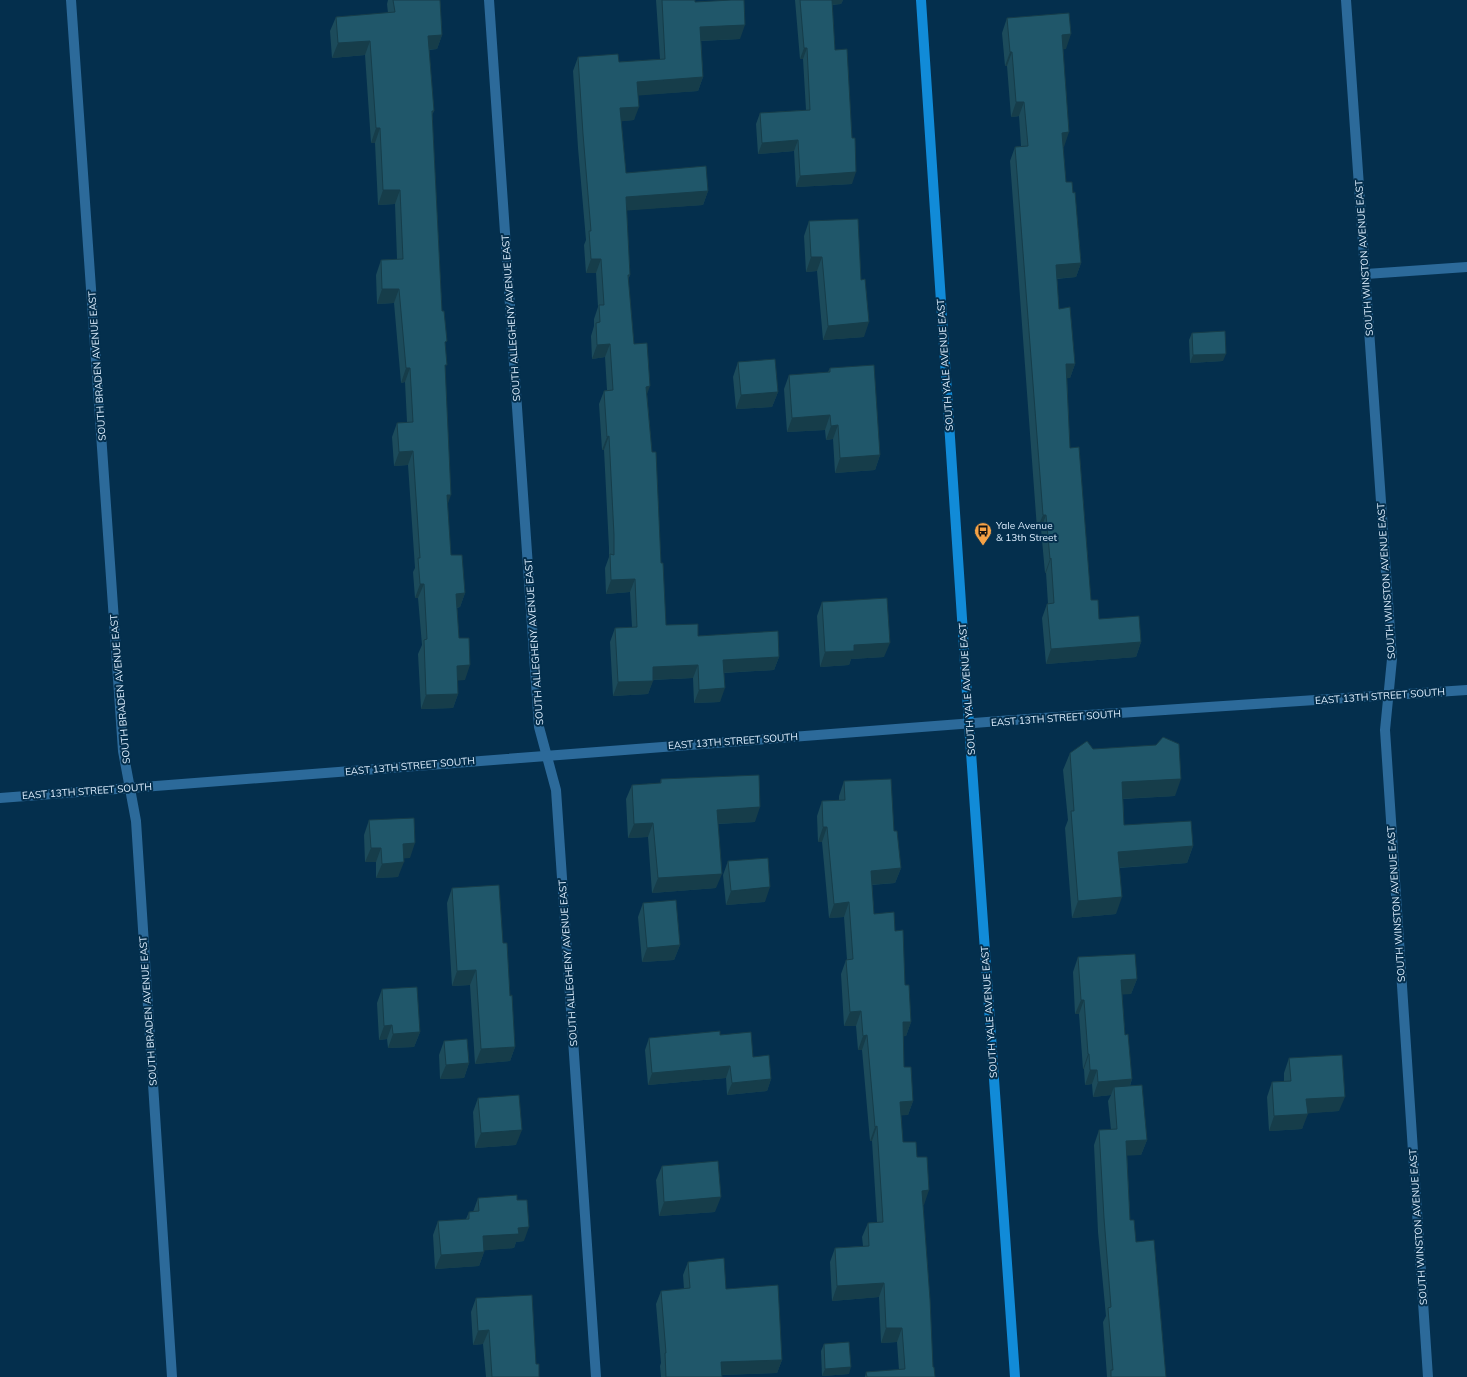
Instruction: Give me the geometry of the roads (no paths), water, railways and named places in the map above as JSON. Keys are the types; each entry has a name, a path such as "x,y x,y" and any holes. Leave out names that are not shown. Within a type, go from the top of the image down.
{"main road":[{"name":"SOUTH YALE AVENUE EAST","path":"921,0 969,724 1015,1377"}],"street":[{"name":"SOUTH BRADEN AVENUE EAST","path":"71,0 123,743 136,821 172,1377"},
{"name":"SOUTH ALLEGHENY AVENUE EAST","path":"489,0 539,727 556,790 596,1377"},
{"name":"SOUTH WINSTON AVENUE EAST","path":"1346,0 1392,659 1385,730 1428,1377"},
{"path":"1366,274 1467,267"},
{"name":"EAST 13TH STREET SOUTH","path":"0,798 547,755 1467,690"}],"place":[{"name":"Yale Avenue & 13th Street","path":"983,546"}]}
